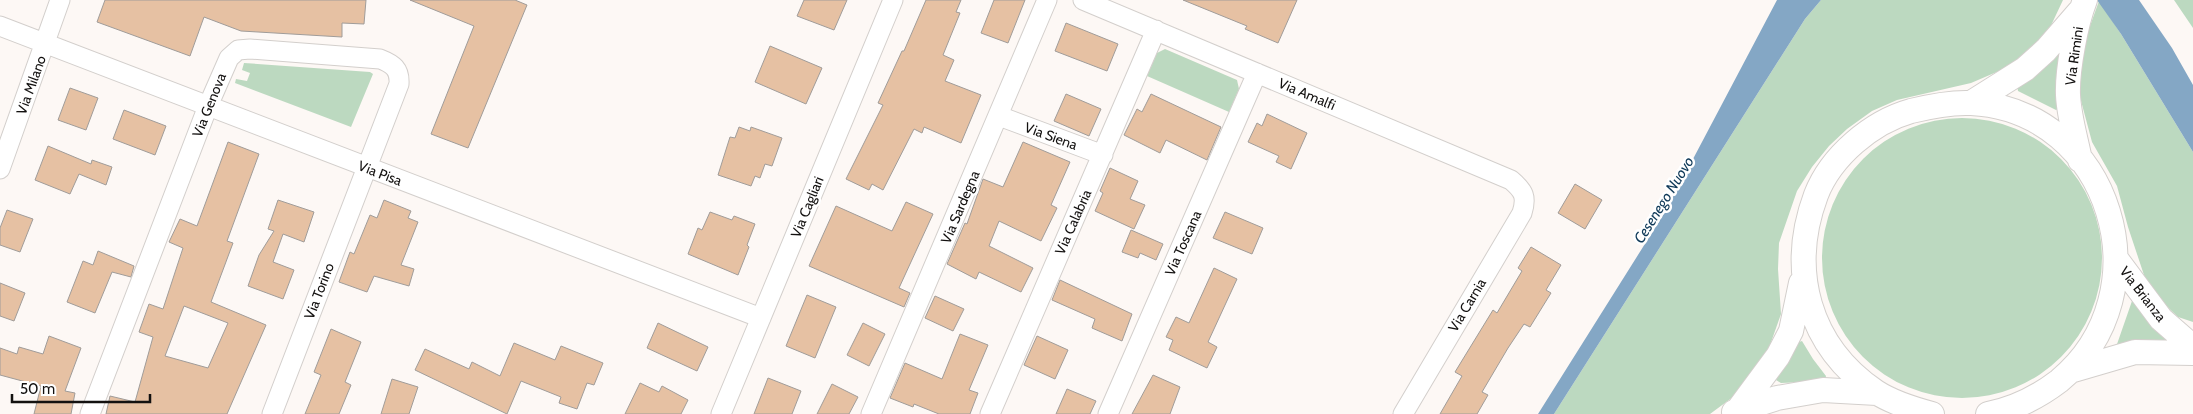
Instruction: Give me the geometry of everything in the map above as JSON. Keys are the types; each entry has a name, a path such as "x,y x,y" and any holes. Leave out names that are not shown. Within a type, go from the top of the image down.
{"main road":[{"name":"Via Rimini","path":"1971,103 2025,69 2046,50 2083,6"},
{"name":"Via Rimini","path":"2080,160 2068,94 2072,52 2083,6"},
{"path":"1734,412 1778,356 1791,331 1803,274 1808,218 1818,189 1835,162 1863,135 1899,114 1937,104 1971,103 1994,106 2034,121 2066,144 2094,179 2106,203 2113,227 2117,260 2114,288 2101,328 2087,352 2070,371 2047,390 2019,405 1988,414"},
{"name":"Via Brianza","path":"2117,260 2161,318 2193,347"},
{"path":"1803,274 1810,309 1830,348 1850,372 1877,393 1904,406 1932,414"},
{"path":"2070,371 2135,352 2193,353"},
{"path":"1734,412 1777,398 1822,390 1877,393"}],"street":[{"name":"Via Milano","path":"0,169 46,44 60,0"},
{"name":"Via Cagliari","path":"721,414 892,0"},
{"name":"Via Sardegna","path":"871,414 1047,0"},
{"name":"Via Amalfi","path":"1083,0 1511,180 1525,194"},
{"name":"Via Pisa","path":"0,26 761,318"},
{"name":"Via Calabria","path":"990,414 1156,30"},
{"name":"Via Genova","path":"90,414 208,106 229,58 238,50 380,59 390,62 397,69 400,76 399,84 367,168"},
{"name":"Via Toscana","path":"1108,414 1257,73"},
{"name":"Via Siena","path":"999,116 1103,155"},
{"name":"Via Torino","path":"272,414 367,168"},
{"name":"Via Carnia","path":"1402,414 1522,213 1525,194"}],"green space":[{"path":"1821,0 2063,0 2047,34 2025,55 2006,68 1971,83 1897,100 1872,111 1847,129 1829,146 1812,167 1797,191 1779,243 1778,269 1781,314 1769,348 1737,394 1710,414 1554,414 1805,19"},
{"path":"2174,0 2193,0 2193,28"},
{"path":"2099,1 2193,152 2193,322 2178,317 2157,297 2146,281 2117,186 2092,142 2080,97 2079,74 2082,48"},
{"path":"1165,49 1237,80 1239,89 1229,112 1147,76 1157,53"},
{"path":"2055,54 2062,57 2062,107 2056,110 2018,91 2017,85"},
{"path":"244,63 370,72 373,74 351,127 235,83 236,79 247,81 250,73 242,70"},
{"path":"1962,118 2003,124 2040,142 2061,159 2078,180 2096,217 2102,258 2096,299 2078,336 2061,357 2040,374 2003,392 1962,398 1921,392 1884,374 1863,357 1846,336 1828,299 1822,258 1828,217 1846,180 1863,159 1884,142 1921,124"},
{"path":"2135,300 2170,338 2167,341 2141,341 2116,347 2132,301"},
{"path":"1802,341 1826,376 1825,381 1781,383 1776,380 1796,343"}],"water":[{"path":"1777,0 1821,0 1805,19 1554,414 1538,414 1665,212"},
{"path":"2097,0 2139,0 2172,48 2193,85 2193,152 2121,34"}],"building":[{"path":"105,0 366,0 364,24 342,23 342,37 241,31 204,17 190,56 97,22"},
{"path":"410,0 515,0 527,5 468,148 431,134 474,26"},
{"path":"804,0 847,0 834,30 797,16"},
{"path":"926,0 961,0 956,12 960,13 943,55 954,60 945,81 981,95 961,143 924,127 922,133 914,129 883,190 872,184 869,190 846,179 883,105 878,103 902,51 904,51"},
{"path":"994,0 1025,0 1008,43 981,33"},
{"path":"1183,0 1297,0 1278,43 1245,29 1247,26"},
{"path":"1066,23 1118,44 1107,71 1055,51"},
{"path":"770,46 822,68 806,104 755,82"},
{"path":"70,88 98,98 86,130 58,120"},
{"path":"1066,94 1101,109 1089,136 1054,121"},
{"path":"1151,94 1221,127 1207,160 1166,140 1160,153 1124,135 1137,109 1142,112"},
{"path":"124,110 166,126 155,155 113,139"},
{"path":"1267,114 1307,133 1291,169 1276,162 1279,156 1248,142 1257,123 1262,126"},
{"path":"739,127 750,131 751,127 782,138 772,166 765,164 760,178 755,176 751,186 718,175 730,137 735,138"},
{"path":"228,142 259,154 227,241 233,243 211,302 266,325 227,414 106,414 110,396 135,402 153,337 139,332 149,304 163,309 183,248 169,242 180,219 197,226","holes":["184,306 228,323 208,368 165,356"]},
{"path":"1023,142 1070,162 1051,205 1057,208 1041,241 999,221 989,246 1033,268 1021,292 979,272 976,279 947,264 965,223 967,224 983,179 1003,187"},
{"path":"48,146 91,164 92,160 112,167 106,185 79,174 70,194 35,180"},
{"path":"1110,168 1138,181 1130,199 1145,205 1134,229 1095,211 1103,193 1100,191"},
{"path":"1575,184 1602,200 1585,229 1558,213"},
{"path":"278,200 314,212 304,242 283,234 273,262 294,270 283,299 248,286 259,255 274,231 268,229"},
{"path":"384,200 411,211 408,218 418,222 401,265 414,269 409,286 374,276 367,292 339,282 350,252 354,254 370,215 377,218"},
{"path":"906,202 933,214 899,288 910,293 904,307 809,266 836,206 892,231"},
{"path":"7,210 33,219 20,252 0,245 0,228"},
{"path":"710,212 732,220 734,216 755,224 747,245 749,247 738,275 688,254 698,228 702,230"},
{"path":"1225,212 1263,228 1252,254 1213,238"},
{"path":"1131,230 1163,244 1156,260 1140,253 1138,258 1122,252"},
{"path":"1531,247 1561,265 1546,290 1551,293 1530,327 1524,324 1508,348 1482,392 1488,395 1477,414 1440,414 1462,376 1455,372 1493,310 1497,313 1522,271 1518,268"},
{"path":"98,251 134,266 131,277 112,272 95,313 67,302 83,261 93,265"},
{"path":"1214,268 1237,279 1208,342 1217,347 1207,368 1169,350 1173,340 1166,337 1176,317 1189,323"},
{"path":"1060,280 1132,314 1122,341 1092,328 1095,319 1052,300"},
{"path":"0,283 25,293 14,321 0,316"},
{"path":"807,295 836,307 815,358 786,346"},
{"path":"935,296 964,309 953,331 925,318"},
{"path":"658,323 708,347 697,371 647,348"},
{"path":"863,323 885,334 869,366 847,355"},
{"path":"331,329 361,342 345,382 351,385 339,414 305,414 321,375 314,372"},
{"path":"960,334 988,345 969,390 978,393 970,414 939,414 914,404 913,407 890,398 905,363 942,379"},
{"path":"49,336 81,348 65,391 75,393 71,414 34,414 41,386 0,375 0,348 17,354 19,347 43,354"},
{"path":"1037,336 1068,350 1055,379 1024,365"},
{"path":"514,343 555,360 561,346 603,363 594,385 587,383 577,409 559,403 561,397 521,381 507,414 415,370 425,349 469,369 472,362 500,376"},
{"path":"1153,375 1180,387 1170,414 1132,414"},
{"path":"768,378 801,391 792,414 754,414"},
{"path":"392,379 418,387 409,414 381,414"},
{"path":"640,383 659,392 662,386 688,400 681,414 625,414"},
{"path":"832,384 858,397 849,414 817,414"},
{"path":"1067,389 1096,401 1090,414 1056,414"}],"water label":[{"name":"Cesenego Nuovo","path":"1664,200"}]}
